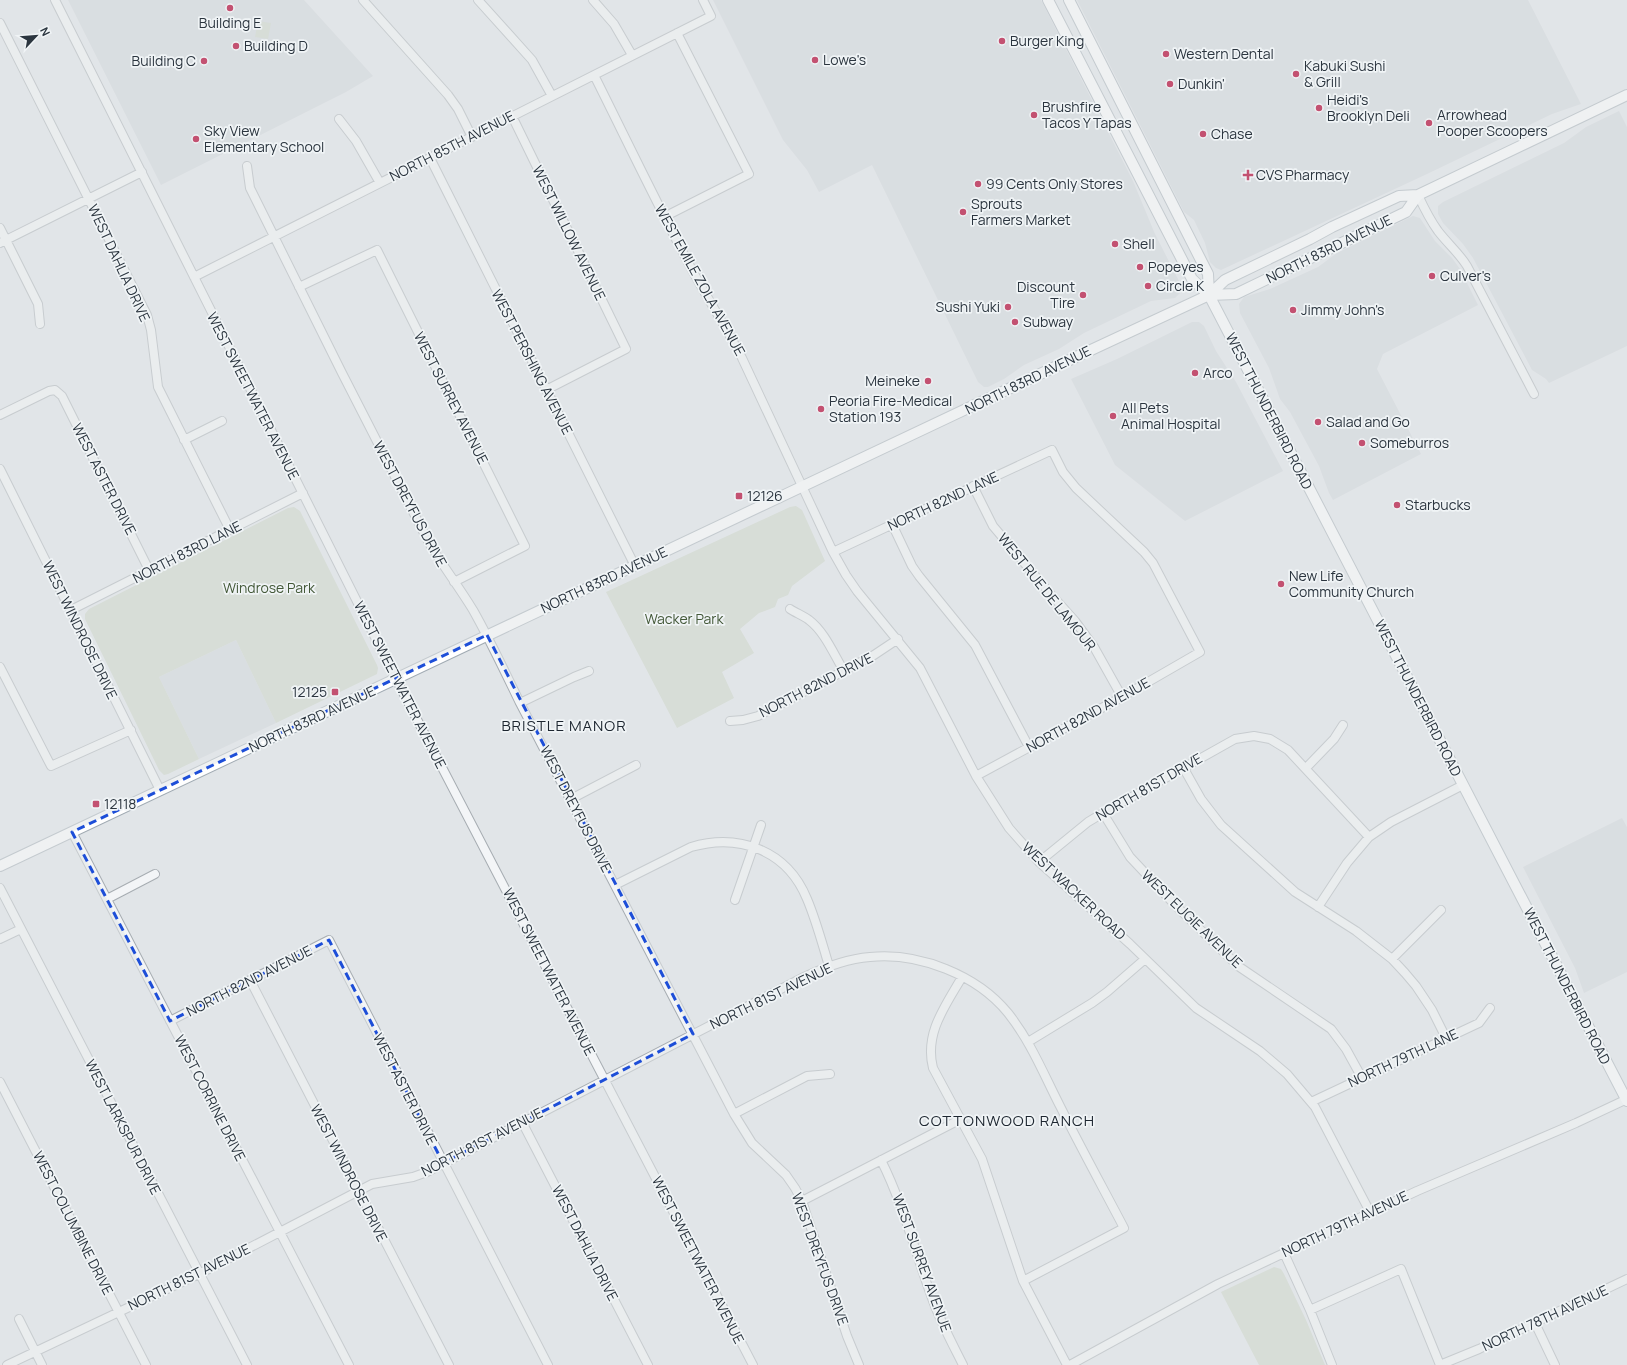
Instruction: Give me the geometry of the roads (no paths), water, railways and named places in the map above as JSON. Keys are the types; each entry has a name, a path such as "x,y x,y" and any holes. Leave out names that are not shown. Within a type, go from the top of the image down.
{"main road":[{"name":"WEST THUNDERBIRD ROAD","path":"1048,0 1192,279 1209,295 1627,1100"},
{"name":"WEST THUNDERBIRD ROAD","path":"1069,0 1208,274 1209,295"},
{"name":"NORTH 83RD AVENUE","path":"0,866 1209,295 1225,280 1332,227 1399,196 1418,195 1627,95"},
{"name":"NORTH 83RD AVENUE","path":"1209,295 1236,294 1406,212 1418,195"}],"street":[{"name":"WEST SWEETWATER AVENUE","path":"55,0 396,679 753,1365"},
{"path":"363,0 448,96 458,109 472,137"},
{"path":"478,0 532,60 552,96"},
{"path":"593,0 614,24 632,55"},
{"name":"NORTH 85TH AVENUE","path":"194,277 711,16 703,0"},
{"name":"WEST DAHLIA DRIVE","path":"0,23 147,315 151,330 158,387 230,530"},
{"path":"664,217 750,174 677,32"},
{"name":"WEST EMILE ZOLA AVENUE","path":"594,75 664,217 692,270 739,352 802,487"},
{"name":"WEST WILLOW AVENUE","path":"512,116 626,349 546,390"},
{"path":"340,119 356,141 380,183"},
{"name":"WEST PERSHING AVENUE","path":"430,158 635,566"},
{"name":"WEST DREYFUS DRIVE","path":"247,166 250,188 429,543 444,569 468,603 487,636 520,703 734,1114 752,1143 786,1175 802,1201 847,1336 859,1365"},
{"path":"3,241 142,172"},
{"path":"1418,195 1438,232 1458,253 1467,266 1534,394"},
{"path":"0,228 3,241 38,304 40,324"},
{"name":"WEST SURREY AVENUE","path":"299,287 377,250 525,546 454,582"},
{"name":"WEST ASTER DRIVE","path":"0,415 49,391 55,390 62,396 149,570"},
{"path":"184,440 222,421"},
{"name":"NORTH 82ND LANE","path":"833,552 1052,450 1063,472 1076,488 1153,563 1200,652"},
{"name":"WEST WINDROSE DRIVE","path":"0,469 160,790"},
{"name":"WEST RUE DE LAMOUR","path":"973,486 993,526 1048,592 1075,621 1094,647 1122,697"},
{"name":"WEST WACKER ROAD","path":"802,487 833,552 857,591 912,657 926,679 976,776 1009,828 1039,862 1196,1008 1260,1051 1278,1065 1311,1102 1370,1212"},
{"name":"NORTH 83RD LANE","path":"71,610 303,493"},
{"path":"892,524 912,566 975,645 1029,747"},
{"path":"790,609 809,620 823,635 844,671"},
{"name":"NORTH 82ND DRIVE","path":"730,721 743,720 758,716 874,656 898,639"},
{"name":"NORTH 82ND AVENUE","path":"976,776 1122,697 1200,652"},
{"path":"0,667 51,766 131,730"},
{"path":"520,703 588,671"},
{"path":"1343,725 1334,739 1306,768 1369,837"},
{"name":"NORTH 81ST DRIVE","path":"1039,862 1088,822 1234,739 1254,736 1270,739 1288,750 1306,768"},
{"path":"571,799 636,765"},
{"path":"1183,767 1201,799 1221,825 1295,892 1356,931 1392,959 1416,986 1432,1010 1446,1038"},
{"path":"1318,907 1347,863 1369,837 1391,822 1463,785"},
{"name":"WEST EUGIE AVENUE","path":"1103,813 1130,857 1177,907 1238,966 1331,1029 1346,1049 1362,1078"},
{"path":"735,900 761,825"},
{"name":"WEST CORRINE DRIVE","path":"72,832 349,1365"},
{"path":"615,885 685,850 703,844 728,842 754,846 785,866 801,886 807,898 829,966"},
{"path":"107,898 155,874"},
{"name":"WEST LARKSPUR DRIVE","path":"0,888 247,1365"},
{"path":"1392,959 1441,910"},
{"path":"0,939 21,929"},
{"name":"WEST ASTER DRIVE","path":"328,940 548,1365"},
{"name":"NORTH 82ND AVENUE","path":"170,1021 328,940"},
{"name":"NORTH 81ST AVENUE","path":"7,1365 200,1274 372,1184 413,1177 427,1172 604,1079 804,977 829,966 851,960 871,957 902,958 932,965 962,977"},
{"path":"1028,1042 1092,1003 1145,959"},
{"path":"1023,1281 1124,1228 1028,1042 1007,1012 998,1003 988,994 962,977 938,1018 930,1044 930,1057 933,1068 982,1159 1023,1281 1067,1365"},
{"name":"WEST WINDROSE DRIVE","path":"250,980 449,1365"},
{"name":"NORTH 79TH LANE","path":"1311,1102 1479,1023 1490,1008"},
{"path":"734,1114 807,1076 830,1074"},
{"name":"WEST COLUMBINE DRIVE","path":"0,1082 146,1365"},
{"name":"NORTH 79TH AVENUE","path":"1070,1365 1218,1284 1370,1212 1627,1100"},
{"path":"802,1201 961,1119"},
{"name":"WEST DAHLIA DRIVE","path":"522,1122 648,1365"},
{"name":"WEST SURREY AVENUE","path":"882,1160 897,1193 932,1298 947,1334 963,1365"},
{"path":"1284,1253 1310,1310 1332,1365"},
{"path":"1310,1310 1401,1269 1440,1365"},
{"name":"NORTH 78TH AVENUE","path":"1440,1365 1479,1349 1627,1279"},
{"path":"19,1319 42,1365"},
{"path":"1534,1323 1555,1365"}],"place":[{"name":"Building E","path":"230,8"},
{"name":"Burger King","path":"1002,41"},
{"name":"Building D","path":"236,46"},
{"name":"Western Dental","path":"1166,54"},
{"name":"Lowe's","path":"815,60"},
{"name":"Building C","path":"204,61"},
{"name":"Kabuki Sushi & Grill","path":"1296,74"},
{"name":"Dunkin'","path":"1170,84"},
{"name":"Heidi's Brooklyn Deli","path":"1319,108"},
{"name":"Brushfire Tacos Y Tapas","path":"1034,115"},
{"name":"Arrowhead Pooper Scoopers","path":"1429,123"},
{"name":"Chase","path":"1203,134"},
{"name":"Sky View Elementary School","path":"196,139"},
{"name":"CVS Pharmacy","path":"1248,175"},
{"name":"99 Cents Only Stores","path":"978,184"},
{"name":"Sprouts Farmers Market","path":"963,212"},
{"name":"Shell","path":"1115,244"},
{"name":"Popeyes","path":"1140,267"},
{"name":"Culver's","path":"1432,276"},
{"name":"Circle K","path":"1148,286"},
{"name":"Discount Tire","path":"1083,295"},
{"name":"Sushi Yuki","path":"1008,307"},
{"name":"Jimmy John's","path":"1293,310"},
{"name":"Subway","path":"1015,322"},
{"name":"Arco","path":"1195,373"},
{"name":"Meineke","path":"928,381"},
{"name":"Peoria Fire-Medical Station 193","path":"821,409"},
{"name":"All Pets Animal Hospital","path":"1113,416"},
{"name":"Salad and Go","path":"1318,422"},
{"name":"Someburros","path":"1362,443"},
{"name":"12126","path":"739,496"},
{"name":"Starbucks","path":"1397,505"},
{"name":"New Life Community Church","path":"1281,584"},
{"name":"12125","path":"335,692"},
{"name":"12118","path":"96,804"}],"district":[{"name":"BRISTLE MANOR","path":"564,726"},
{"name":"COTTONWOOD RANCH","path":"1007,1121"}],"park label":[{"name":"Windrose Park","path":"269,588"},
{"name":"Wacker Park","path":"684,619"}]}
